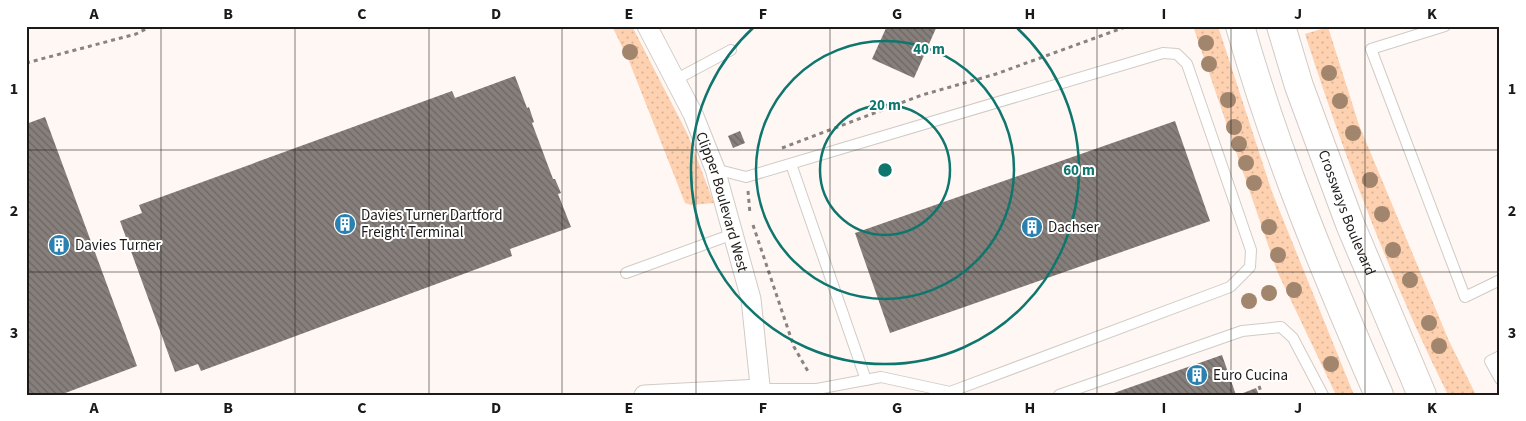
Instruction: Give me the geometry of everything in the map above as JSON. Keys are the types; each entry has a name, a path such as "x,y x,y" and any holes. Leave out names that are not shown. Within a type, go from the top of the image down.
{"main road":[{"path":"1240,26 1275,142 1337,300 1379,395"},
{"name":"Crossways Boulevard","path":"1281,26 1299,86 1350,224 1420,393"}],"street":[{"name":"Clipper Boulevard West","path":"647,26 693,114 715,169 751,299 761,392"},
{"path":"644,395 761,392"}],"lane":[{"path":"1445,26 1371,49 1465,297 1500,280"},
{"path":"675,80 732,50"},
{"path":"715,169 746,177 1163,53 1177,54 1187,64 1250,250 1250,267 1230,287 950,392 881,377 817,389 761,392"},
{"path":"791,164 866,380"},
{"path":"626,274 733,234"},
{"path":"1059,395 1242,331 1280,327 1293,338 1323,395"},
{"path":"1500,356 1490,361 1500,379"}],"path":[{"path":"26,63 136,34 152,26"},
{"path":"781,148 922,95 996,74 1128,26"},
{"path":"746,177 750,215 791,338 817,389"},
{"path":"1259,386 1262,395"}],"shaded area":[{"path":"612,26 632,26 688,135 714,203 691,205 685,203 629,61"},
{"path":"1193,26 1218,26 1272,192 1354,395 1336,395 1277,271"},
{"path":"1328,27 1359,125 1449,341 1476,395 1448,395 1388,262 1336,126 1305,34"}],"building":[{"path":"887,26 937,26 914,78 872,59"},
{"name":"Davies Turner Dartford Freight Terminal","path":"515,76 527,108 529,107 534,122 532,123 553,179 555,179 561,193 558,194 571,227 510,249 512,256 201,371 198,364 175,372 120,221 142,213 139,205 452,91 455,98"},
{"name":"Davies Turner","path":"45,117 137,366 60,395 26,395 26,124"},
{"name":"Dachser","path":"1175,121 1210,221 890,333 855,233"},
{"path":"740,131 745,143 733,148 728,136"},
{"name":"Euro Cucina","path":"1222,355 1236,395 1111,395 1111,394"},
{"name":"Euro Cucina","path":"1256,388 1259,395 1238,395"}],"place":[{"name":"Davies Turner Dartford Freight Terminal","path":"345,224"},
{"name":"Dachser","path":"1032,227"},
{"name":"Davies Turner","path":"59,245"},
{"name":"Euro Cucina","path":"1197,375"}]}
